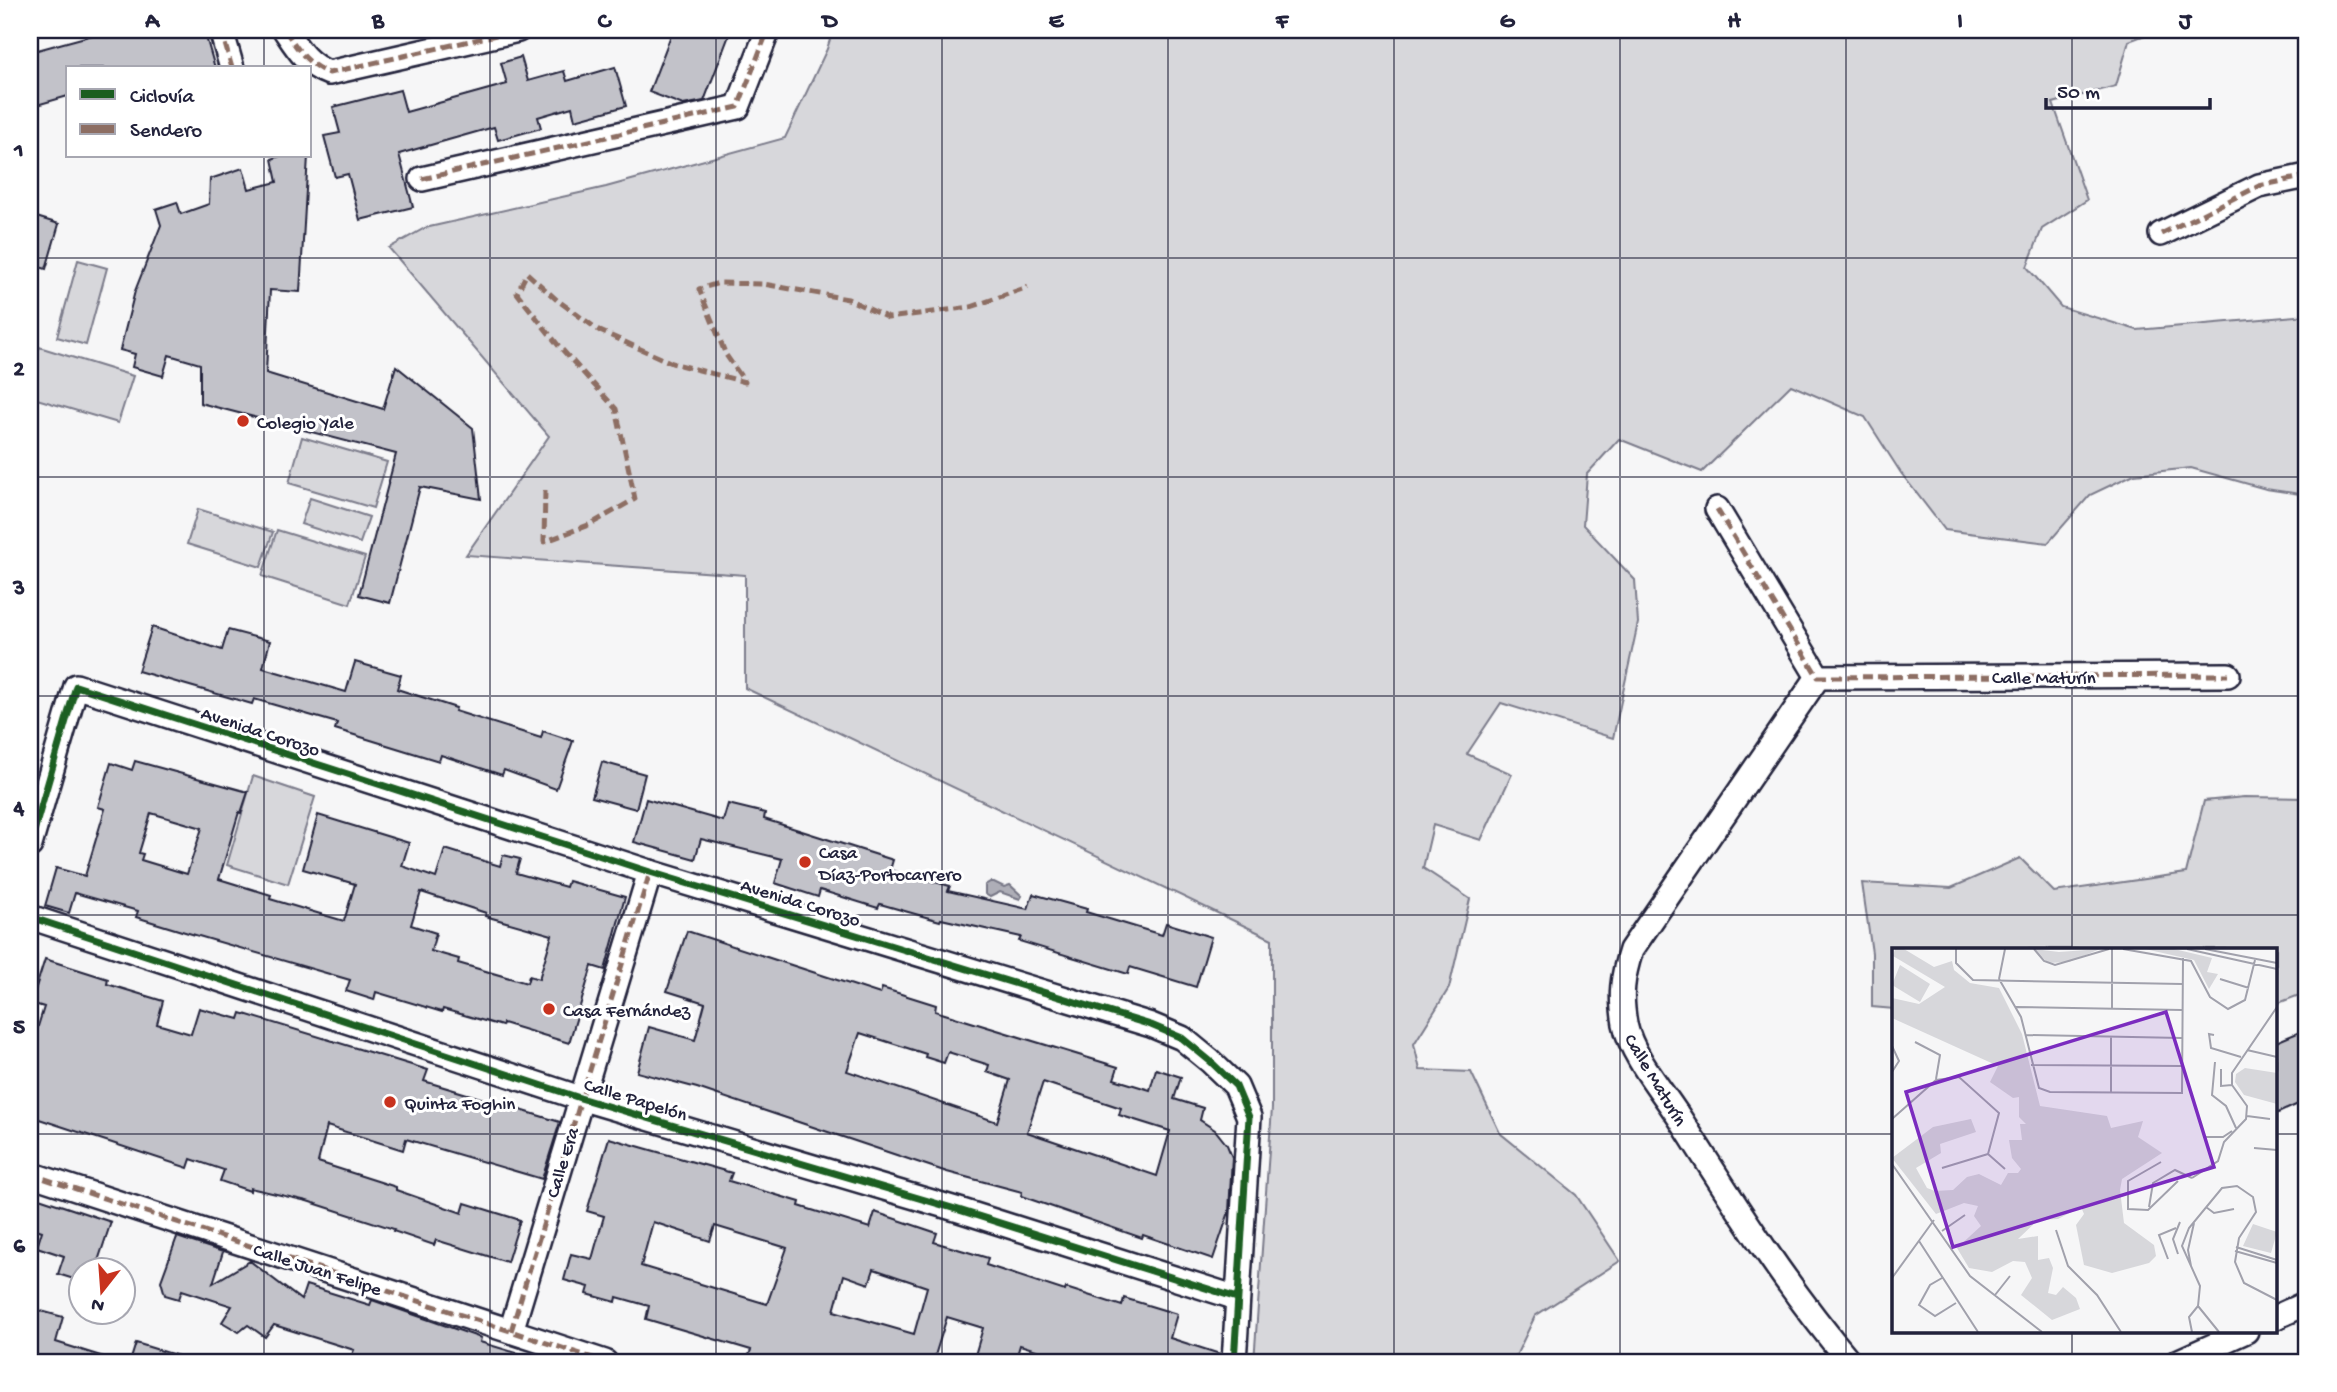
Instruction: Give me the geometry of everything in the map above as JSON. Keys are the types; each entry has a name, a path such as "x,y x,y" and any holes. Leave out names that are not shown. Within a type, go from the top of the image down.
{"street":[{"path":"221,30 231,66"},
{"path":"285,30 316,68 329,73 518,30"},
{"path":"422,179 738,107 768,30"},
{"path":"2161,234 2259,186 2307,176"},
{"path":"1717,509 1818,677"},
{"name":"Calle Maturín","path":"1850,1362 1816,1322 1716,1177 1639,1055 1626,1026 1622,980 1631,950 1818,677 2228,675"},
{"name":"Avenida Corozo","path":"30,845 76,686 650,872 1151,1024 1182,1038 1236,1086 1249,1117 1234,1362"},
{"name":"Calle Era","path":"511,1331 650,872"},
{"name":"Calle Papelón","path":"30,917 580,1098 959,1210 1237,1298"},
{"name":"Calle Juan Felipe","path":"30,1174 606,1362"},
{"path":"2278,1316 2307,1303"},
{"path":"2177,1362 2244,1332"}],"shaded area":[{"path":"833,30 2158,30 2129,41 2116,86 2053,103 2087,200 2042,229 2027,267 2061,307 2137,330 2307,315 2307,495 2266,489 2191,468 2134,474 2090,495 2048,543 1945,530 1901,473 1865,417 1791,385 1702,472 1619,439 1587,474 1583,525 1635,580 1638,623 1613,738 1501,703 1467,754 1512,774 1481,840 1433,825 1423,868 1470,899 1449,988 1414,1044 1420,1070 1471,1072 1500,1133 1576,1195 1620,1261 1535,1316 1513,1362 1254,1362 1272,1108 1272,939 745,688 745,575 466,555 549,436 389,248 425,228 606,187 785,138 827,49"},
{"path":"78,260 107,268 86,345 57,337"},
{"path":"39,347 133,376 118,423 30,397 30,379"},
{"path":"302,437 387,462 373,508 289,483"},
{"path":"310,498 369,517 360,543 301,524"},
{"path":"198,509 273,532 261,567 187,544"},
{"path":"277,530 365,557 350,604 262,576"},
{"path":"253,776 315,797 288,884 227,865"},
{"path":"2244,797 2307,798 2307,992 2278,1003 2278,948 1892,948 1892,1009 1872,1007 1872,953 1862,883 1951,888 2020,858 2054,892 2186,873 2204,801"},
{"path":"990,882 1004,887 1010,885 1022,896 1020,899 1000,892 990,897 985,894 985,885"}],"building":[{"path":"111,30 204,30 214,66 66,66 66,97 30,107 30,52"},
{"path":"673,30 731,30 704,101 683,105 649,92"},
{"path":"521,57 528,81 564,71 567,81 615,67 626,106 575,120 572,107 538,117 541,128 498,140 494,127 399,154 413,207 360,220 348,174 335,177 324,136 340,133 333,107 400,90 406,112 507,84 501,63"},
{"path":"308,158 300,292 270,290 266,373 383,409 396,366 473,428 481,499 420,487 390,603 359,595 396,454 200,403 200,364 169,355 163,376 132,367 135,354 120,350 135,291 161,225 156,209 177,202 181,214 209,204 210,179 243,168 249,189 277,182 272,159"},
{"path":"30,215 59,224 46,269 30,264"},
{"path":"152,627 222,650 228,630 270,641 263,668 346,692 355,662 401,675 397,689 456,708 455,711 541,738 543,731 573,741 556,789 504,770 502,775 441,755 439,761 335,729 337,723 254,699 252,704 138,671"},
{"path":"135,761 248,792 241,813 239,812 219,879 271,895 270,899 344,921 355,884 303,869 318,815 409,843 402,866 436,878 445,849 500,866 503,855 520,859 516,873 566,887 568,881 625,897 605,970 592,966 569,1043 503,1023 502,1026 443,1009 442,1012 376,992 374,1000 346,991 350,980 136,917 138,911 75,893 69,913 45,906 56,868 85,876 105,809 98,807 111,763 132,770","holes":["151,813 202,828 187,874 141,860 143,854 139,853","421,892 486,913 485,916 552,935 539,979 529,976 527,983 458,963 459,959 431,951 436,933 411,925"]},
{"path":"602,762 645,774 636,809 592,797"},
{"path":"646,799 723,821 728,804 765,813 764,819 893,860 890,870 950,886 948,891 1028,909 1033,894 1162,935 1166,923 1211,937 1196,987 1130,967 1128,974 1019,941 1021,937 941,919 940,921 880,904 878,908 820,890 818,897 775,883 782,859 701,839 695,859 634,842"},
{"path":"687,931 880,994 882,988 936,1005 935,1011 1118,1067 1114,1079 1150,1090 1156,1069 1181,1077 1174,1099 1203,1108 1200,1120 1215,1130 1227,1145 1232,1157 1229,1212 1213,1259 1143,1235 1142,1238 1021,1196 1022,1192 947,1172 697,1088 637,1072 649,1027 695,1040 705,1003 667,991","holes":["860,1033 926,1054 925,1057 944,1063 948,1052 989,1065 987,1072 1010,1080 997,1122 847,1071","1043,1082 1121,1108 1119,1115 1170,1131 1157,1176 1027,1132"]},
{"path":"45,959 108,979 107,984 163,1001 157,1024 191,1034 199,1008 239,1019 241,1013 428,1070 424,1081 560,1122 542,1179 406,1139 403,1150 327,1126 318,1162 396,1187 396,1190 462,1213 465,1203 520,1220 507,1262 436,1240 434,1245 307,1201 250,1188 250,1191 220,1181 224,1170 191,1159 188,1168 30,1116 30,1052 44,1007 31,1003"},
{"path":"2307,1029 2307,1100 2278,1113 2278,1041"},
{"path":"609,1138 732,1173 729,1181 800,1202 799,1206 870,1228 875,1212 937,1233 934,1242 988,1258 986,1265 1065,1291 1066,1288 1122,1306 1124,1298 1177,1314 1170,1338 1220,1354 1220,1362 1075,1362 1020,1345 1015,1362 973,1362 983,1328 947,1317 933,1362 768,1362 749,1355 751,1350 646,1319 649,1306 617,1297 616,1302 587,1294 589,1287 564,1280 571,1254 592,1259 604,1216 587,1211","holes":["653,1222 710,1241 715,1226 787,1248 767,1304 641,1266","874,1269 927,1287 914,1334 834,1311 844,1275 869,1284"]},
{"path":"30,1195 111,1222 100,1256 66,1256 66,1277 58,1274 64,1256 37,1247 42,1231 30,1227"},
{"path":"177,1237 223,1252 213,1283 250,1261 301,1300 306,1285 370,1305 372,1300 481,1338 480,1342 533,1358 532,1362 349,1362 354,1350 274,1325 265,1337 248,1325 239,1332 222,1322 232,1306 182,1290 179,1299 165,1295 161,1281"},
{"path":"30,1308 63,1317 56,1342 107,1358 106,1362 30,1362"},
{"path":"136,1343 185,1358 184,1362 130,1362"}],"marked path":[{"path":"221,30 231,66"},
{"path":"285,30 309,61 329,73 518,30"},
{"path":"422,179 738,107 768,30"},
{"path":"2161,234 2259,186 2307,176"},
{"path":"545,490 544,542 591,524 635,499 616,409 558,345 517,293 527,273 557,300 600,331 672,363 745,382 726,355 699,289 719,283 763,284 848,299 888,318 971,307 1028,287"},
{"path":"1717,509 1818,677 2228,675"},
{"path":"511,1331 650,872"},
{"path":"30,1174 605,1362"}],"cycle path":[{"path":"30,845 76,686 650,872 1151,1025 1182,1038 1236,1086 1249,1117 1234,1362"},
{"path":"30,917 580,1098 959,1210 1237,1298"}],"place":[{"name":"Colegio Yale","path":"243,421"},
{"name":"Casa Díaz-Portocarrero","path":"805,862"},
{"name":"Casa Fernández","path":"549,1009"},
{"name":"Quinta Foghin","path":"390,1102"}]}
